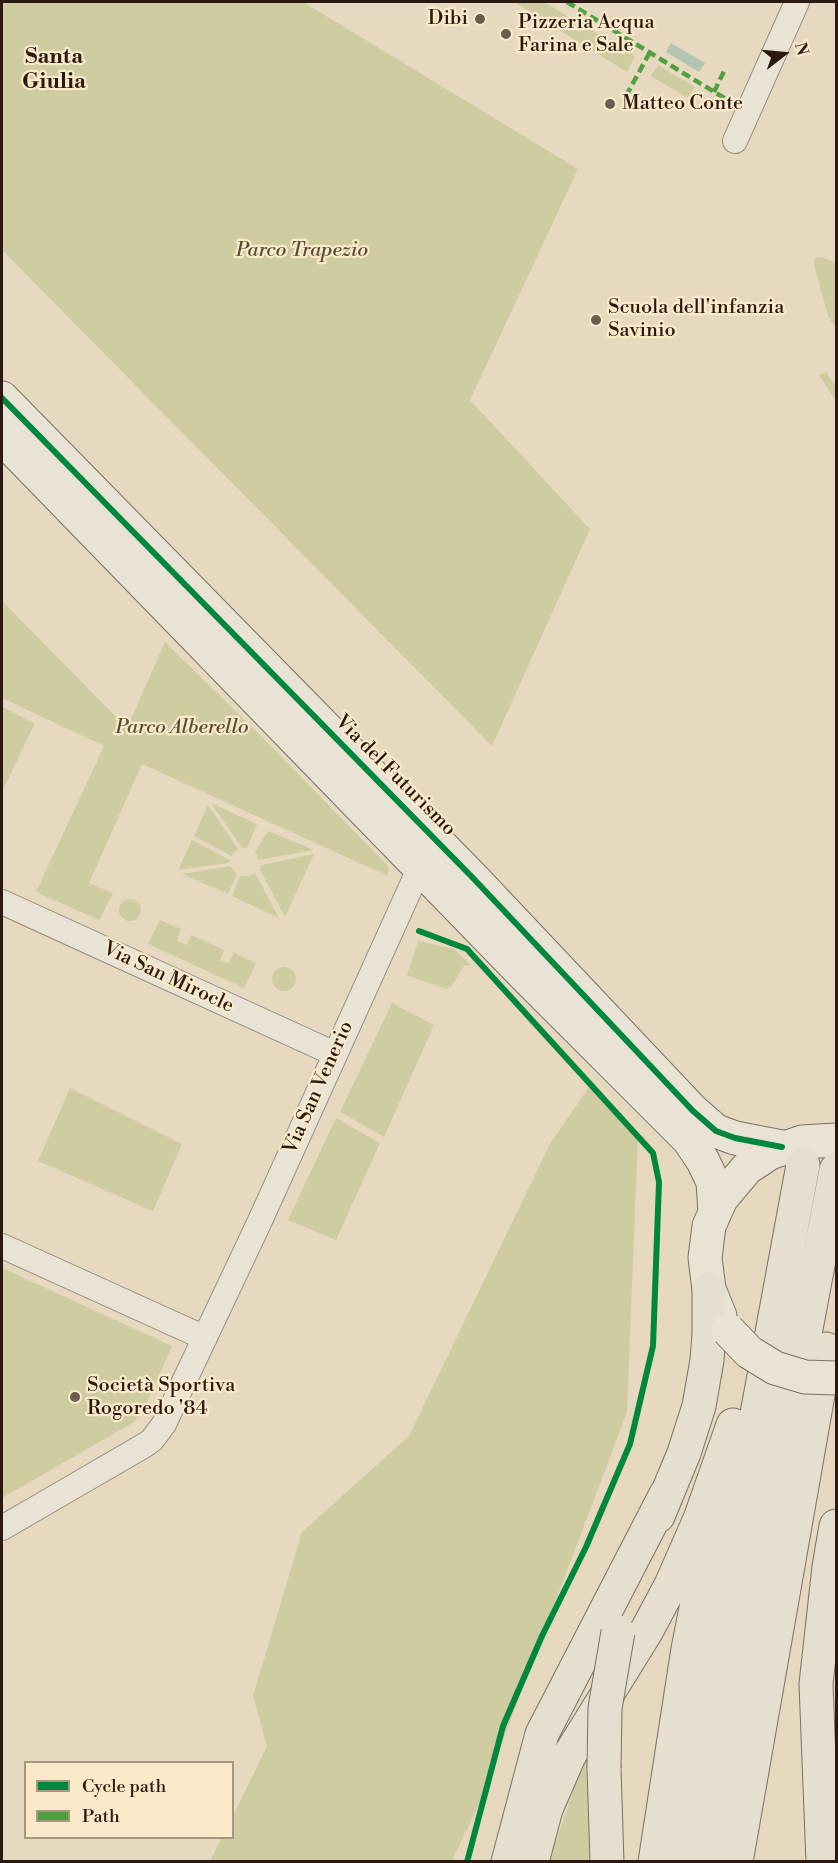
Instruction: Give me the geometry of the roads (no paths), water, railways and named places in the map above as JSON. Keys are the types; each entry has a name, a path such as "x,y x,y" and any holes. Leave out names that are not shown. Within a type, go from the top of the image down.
{"highway":[{"path":"680,1862 712,1657 783,1272 792,1152"},
{"path":"712,1862 742,1667 837,1170"},
{"path":"829,1208 837,1244"},
{"path":"655,1862 688,1648 754,1322 768,1289 783,1272"},
{"path":"736,1862 832,1314 837,1273"},
{"path":"608,1862 604,1768 605,1708 618,1632 633,1578 689,1436 703,1385 709,1334 709,1289"},
{"path":"532,1862 546,1809 570,1756 647,1630 671,1584 700,1519 733,1425"},
{"path":"508,1862 542,1734 666,1494"},
{"path":"823,1862 816,1684 829,1567 837,1526"},
{"path":"819,1767 836,1862"},
{"path":"747,1862 750,1782"}],"street":[{"path":"735,141 798,2"},
{"name":"Via del Futurismo","path":"2,398 473,878 693,1111 716,1131 792,1152"},
{"path":"2,438 688,1140 703,1161 713,1182 715,1212"},
{"name":"Via San Venerio","path":"2,1528 152,1440 164,1424 433,838"},
{"name":"Via San Mirocle","path":"2,902 335,1054"},
{"path":"837,1140 814,1140 792,1152 758,1160 747,1168 729,1188 715,1212 709,1226 705,1258 709,1289 717,1310 728,1330 749,1352 775,1368 805,1377 837,1378"},
{"path":"2,1246 205,1338"}],"place":[{"name":"Dibi","path":"480,19"},
{"name":"Pizzeria Acqua Farina e Sale","path":"506,34"},
{"name":"Matteo Conte","path":"610,104"},
{"name":"Scuola dell'infanzia Savinio","path":"596,320"},
{"name":"Società Sportiva Rogoredo '84","path":"75,1397"}],"district":[{"name":"Santa Giulia","path":"54,70"}],"park label":[{"name":"Parco Trapezio","path":"302,251"},
{"name":"Parco Alberello","path":"182,728"}]}
